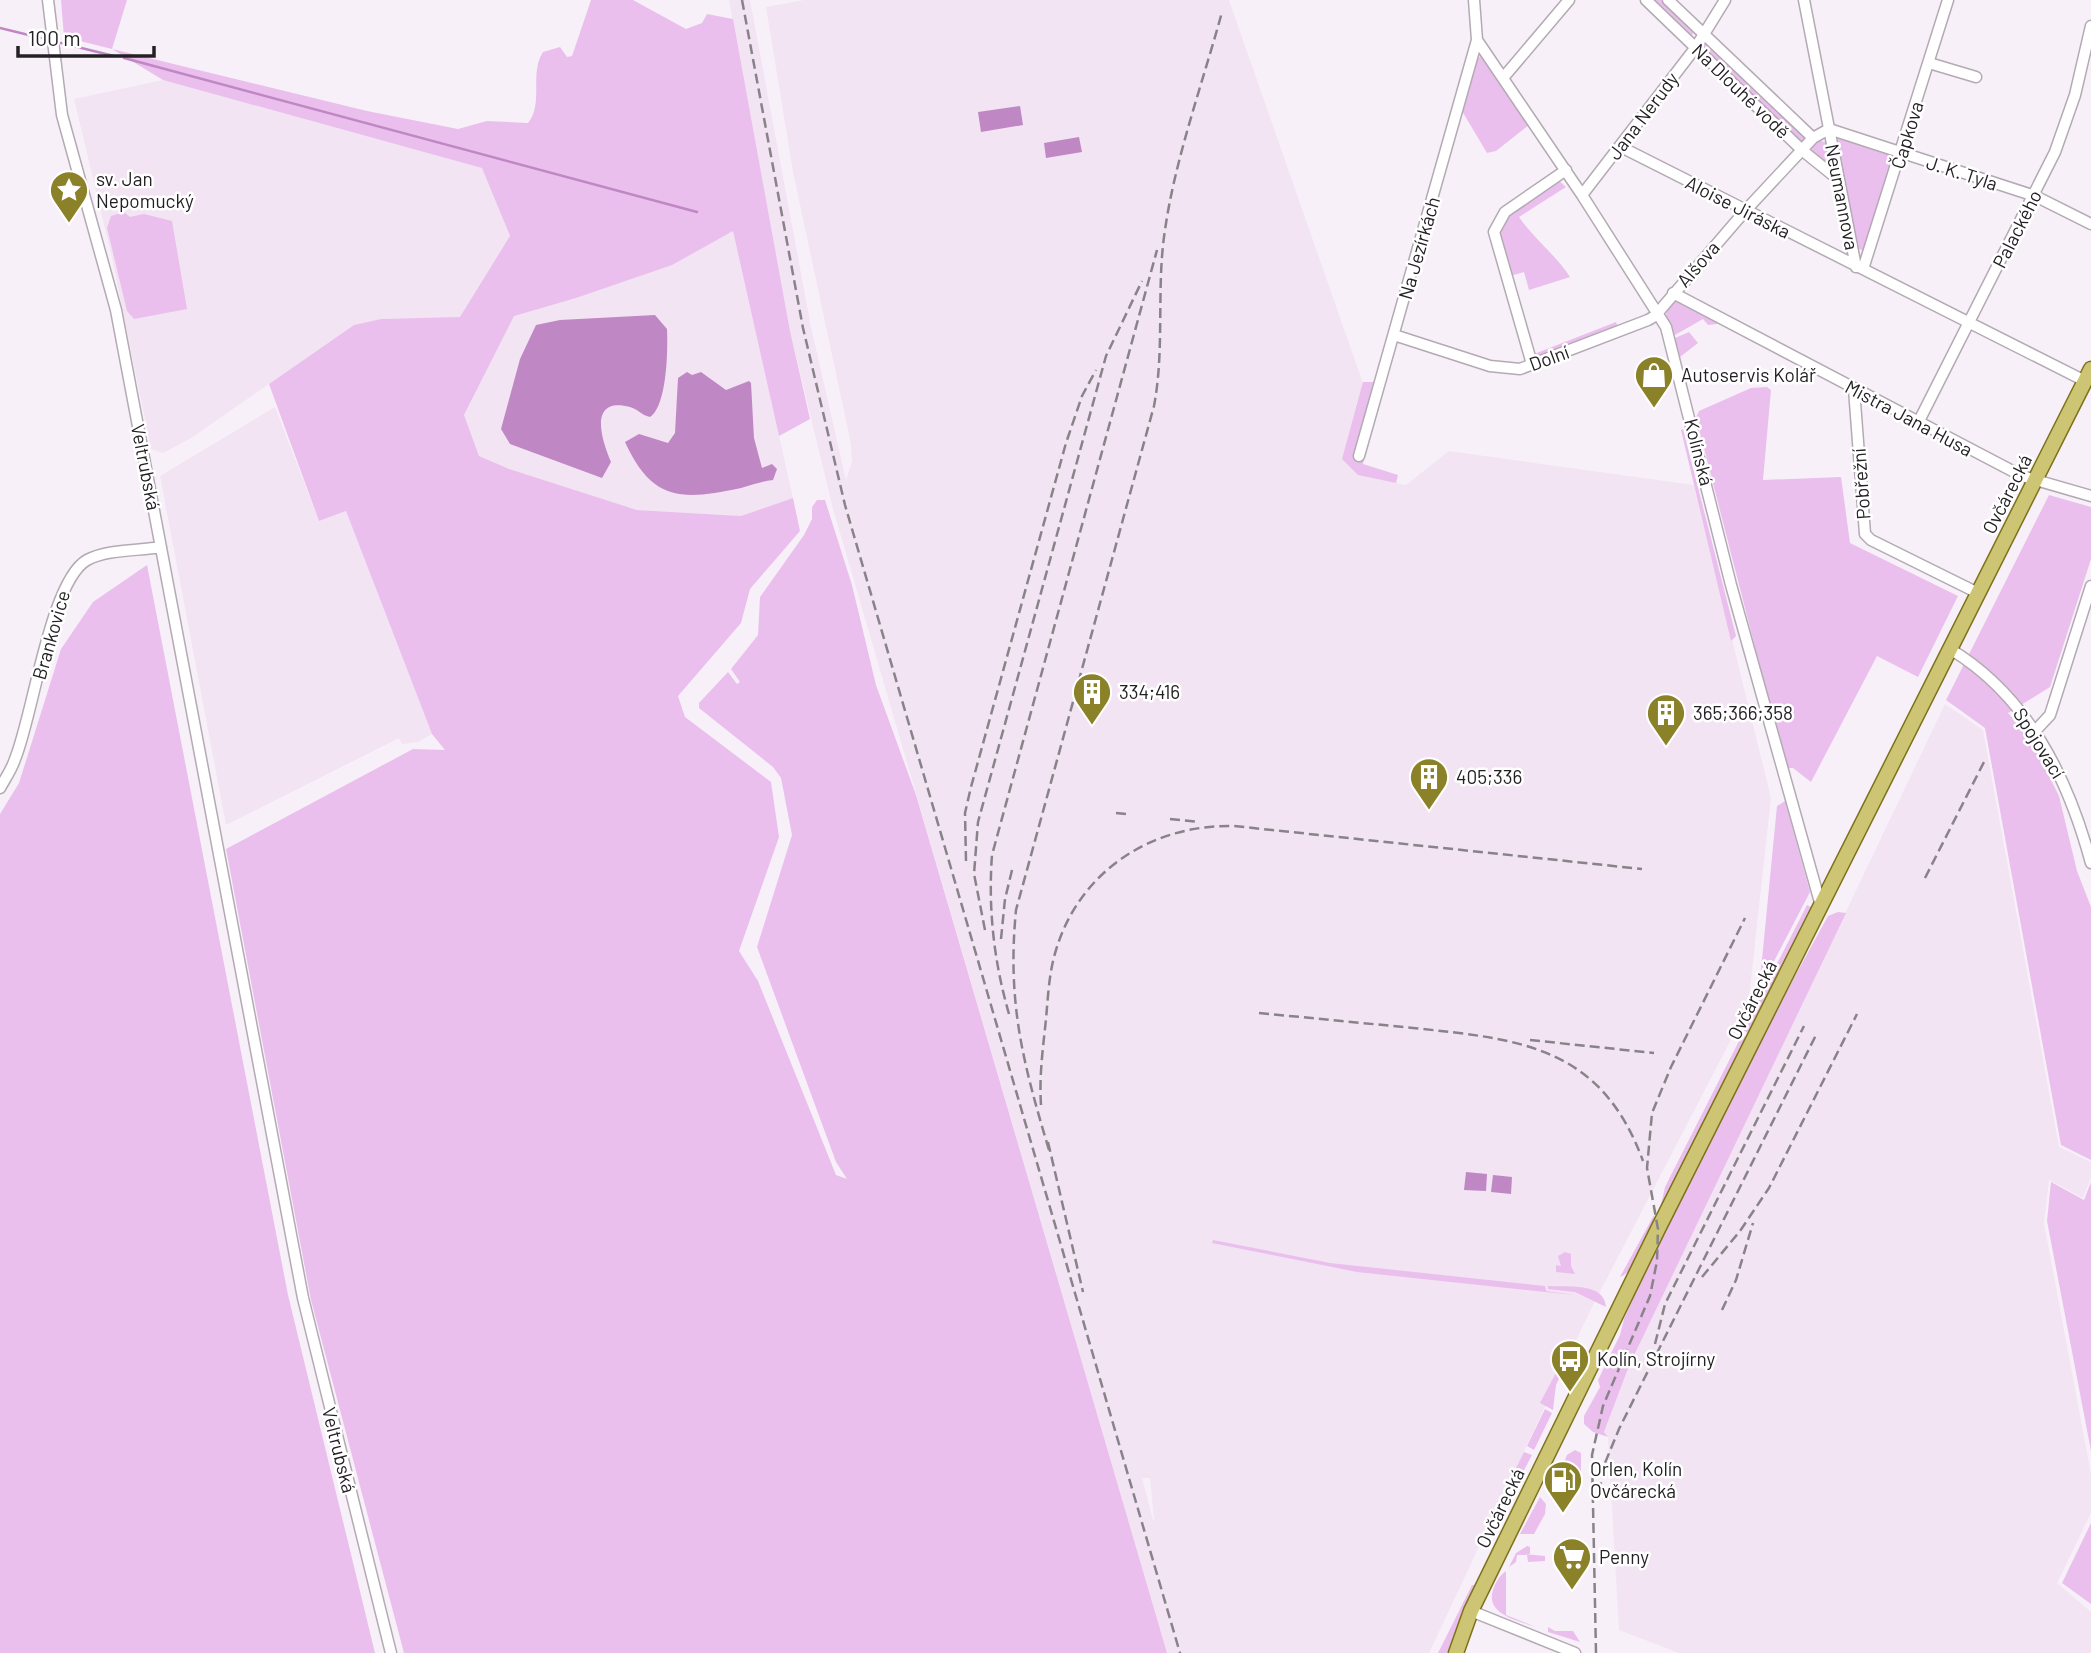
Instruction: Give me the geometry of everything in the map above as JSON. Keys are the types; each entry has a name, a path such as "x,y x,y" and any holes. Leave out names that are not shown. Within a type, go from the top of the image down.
{"main road":[{"name":"Ovčárecká","path":"1456,1653 1471,1611 1658,1229 2088,375"}],"street":[{"name":"Veltrubská","path":"48,0 52,52 65,131 104,257 116,310 293,1246 320,1376 391,1653"},
{"path":"1474,0 1477,40"},
{"path":"1503,78 1569,0"},
{"name":"Na Dlouhé vodě","path":"1646,0 1803,151 1839,180"},
{"name":"Na Dlouhé vodě","path":"1668,0 1813,138"},
{"name":"Jana Nerudy","path":"1582,195 1696,47 1725,0"},
{"name":"Neumannova","path":"1804,0 1859,268 1970,323 2088,375"},
{"name":"Čapkova","path":"1859,268 1902,153 1948,0"},
{"name":"Palackého","path":"1918,423 2035,196 2067,121 2091,26"},
{"name":"Kolínská","path":"1477,40 1659,312 1688,406 1731,585 1821,906"},
{"name":"Na Jezírkách","path":"1359,456 1477,40"},
{"path":"1929,63 1976,77"},
{"name":"Alšova","path":"1659,312 1745,211 1813,138 1829,129"},
{"name":"J. K. Tyla","path":"1829,129 2035,196 2091,224"},
{"name":"Aloise Jiráska","path":"1621,147 1859,268"},
{"path":"1532,364 1494,232 1505,212 1566,170"},
{"name":"Mistra Jana Husa","path":"1673,293 1918,423 2035,480 2091,496"},
{"name":"Dolní","path":"1394,335 1490,366 1520,369 1648,320 1659,312"},
{"name":"Pobřežní","path":"1854,389 1865,534 1871,540 1979,593"},
{"name":"Brankovice","path":"0,788 15,760 53,624 72,573 89,559 101,555 161,547"},
{"path":"2035,731 2050,715 2091,586"},
{"name":"Spojovací","path":"1950,649 1991,679 2035,731 2070,795 2091,863"},
{"path":"1471,1611 1575,1653"}],"shaded area":[{"path":"61,0 127,0 112,49 64,37"},
{"path":"591,0 633,0 686,29 702,23 707,14 733,19 790,331 810,419 779,436 733,231 672,265 514,316 464,415 479,456 509,469 637,510 741,516 793,498 800,531 750,589 741,623 678,696 685,717 771,782 779,837 739,951 758,981 836,1175 847,1179 836,1162 757,947 792,835 781,778 773,767 699,708 699,703 728,672 737,684 740,682 731,669 758,635 760,597 804,535 812,519 812,507 817,500 825,500 852,585 876,685 916,795 1167,1653 404,1653 311,1300 226,849 413,749 445,750 432,734 346,511 319,521 269,384 354,325 381,319 460,317 510,236 482,168 163,80 112,49 367,111 458,129 487,121 528,123 535,106 537,69 543,52 560,47 567,57 572,56"},
{"path":"729,0 750,0 811,327 846,480 852,461 850,439 793,172 766,7 804,0 1229,0 1364,386 1359,475 1406,485 1449,451 1694,485 1771,798 1748,1007 1591,1309 1429,1653 1167,1653 833,509 790,331","holes":["1142,1478 1150,1478 1154,1520"]},
{"path":"1651,0 1661,0 1694,32 1690,38 1659,4"},
{"path":"1705,42 1807,137 1801,143 1702,48"},
{"path":"1481,56 1486,58 1529,125 1496,151 1487,153 1462,111 1476,59"},
{"path":"163,80 483,168 510,237 460,318 381,319 354,325 191,438 163,453 151,449 112,258 74,99"},
{"path":"1020,106 1023,125 981,132 978,112"},
{"path":"1079,137 1082,152 1046,158 1044,143"},
{"path":"1837,137 1894,153 1897,158 1866,252 1857,248"},
{"path":"1820,141 1827,142 1830,166 1811,153 1812,147"},
{"path":"1558,180 1566,187 1519,217 1570,277 1529,290 1524,272 1510,276 1500,247 1499,225 1502,218"},
{"path":"124,212 130,217 144,214 172,221 187,309 134,319 127,311 107,228 111,216"},
{"path":"733,231 793,498 741,516 637,510 509,470 479,456 464,415 514,315"},
{"path":"1674,300 1717,324 1708,325 1703,319 1675,335 1666,316 1668,304"},
{"path":"655,315 667,329 665,377 660,402 650,417 633,408 616,405 603,414 602,432 611,462 602,478 510,444 501,429 520,359 536,325 560,320"},
{"path":"1616,322 1619,330 1534,360 1534,354"},
{"path":"1689,332 1698,343 1680,357 1675,338"},
{"path":"687,372 692,375 701,372 726,390 749,381 751,383 754,438 762,468 772,464 777,469 773,480 720,492 685,495 658,486 646,476 625,442 639,434 668,443 675,433 678,378"},
{"path":"1363,382 1375,382 1358,446 1367,448 1363,464 1398,475 1396,483 1358,475 1342,459"},
{"path":"1767,387 1771,390 1763,480 1841,477 1850,543 1958,596 1918,677 1877,656 1811,782 1793,768 1786,768 1696,417 1699,411 1751,388"},
{"path":"275,407 319,521 346,511 432,734 418,742 402,744 399,738 226,825 160,476"},
{"path":"1683,429 1736,636 1731,641 1681,430"},
{"path":"1686,430 1739,628 1738,633"},
{"path":"2049,495 2091,507 2091,559 2050,687 2008,713 2029,736 2059,796 2077,871 2091,907 2091,1160 2061,1145 1985,728 1946,700"},
{"path":"147,565 288,1295 375,1653 0,1653 0,814 19,783 61,649 93,602"},
{"path":"1945,704 1983,730 2059,1147 2091,1162 2091,1178 2083,1198 2049,1180 2044,1223 2091,1474 2091,1513 2057,1583 2091,1612 2091,1653 1679,1653 1619,1630 1608,1437 1604,1432 1629,1366"},
{"path":"1785,801 1810,892 1759,990 1777,806"},
{"path":"1807,905 1813,908 1750,1034 1743,1030"},
{"path":"1838,912 1846,913 1629,1366 1604,1432 1608,1437 1593,1432 1584,1424 1584,1416 1600,1387 1598,1380 1620,1335 1624,1319 1644,1274 1756,1047 1828,916"},
{"path":"1742,1035 1748,1038 1658,1218 1665,1187"},
{"path":"1466,1172 1487,1174 1486,1191 1464,1190"},
{"path":"1493,1175 1512,1177 1511,1194 1491,1192"},
{"path":"2051,1182 2084,1200 2091,1182 2091,1451 2047,1221"},
{"path":"1654,1215 1652,1231 1644,1250 1632,1267 1620,1277"},
{"path":"1213,1240 1330,1263 1545,1286 1546,1291 1574,1295 1357,1272 1212,1243"},
{"path":"1565,1252 1571,1254 1571,1266 1575,1274 1556,1272 1556,1265 1561,1266 1558,1256"},
{"path":"1548,1286 1574,1286 1592,1290 1604,1299 1606,1307 1575,1292 1548,1289"},
{"path":"1560,1365 1564,1368 1556,1385 1553,1410 1540,1403"},
{"path":"1545,1409 1552,1413 1534,1450 1527,1446"},
{"path":"1575,1450 1581,1453 1581,1484 1576,1482 1577,1473 1571,1471 1558,1484 1552,1482 1549,1489 1546,1487 1555,1473 1559,1475 1567,1455"},
{"path":"1524,1452 1532,1455 1520,1478 1513,1474"},
{"path":"1540,1497 1546,1504 1545,1514 1534,1534 1520,1534"},
{"path":"2091,1523 2091,1604 2062,1583"},
{"path":"1527,1546 1530,1547 1530,1554 1524,1554 1545,1556 1545,1561 1528,1562 1527,1555 1517,1555 1516,1562 1509,1567 1516,1553"},
{"path":"1506,1571 1506,1615 1536,1627 1505,1616 1494,1605 1493,1590"},
{"path":"1472,1585 1475,1585 1448,1653 1438,1653"},
{"path":"1548,1627 1555,1631 1573,1631 1580,1642 1548,1632"}],"waterway":[{"path":"0,28 41,38"},
{"path":"61,43 114,56"},
{"path":"124,58 697,212"}],"railway":[{"path":"742,0 803,328 845,505 1180,1653"},
{"path":"1049,1150 1019,1032 1014,974 1016,910 1154,406 1159,362 1165,230 1182,148 1222,12"},
{"path":"1009,1014 993,935 992,855 1157,250"},
{"path":"985,930 974,874 978,822 1106,356 1142,281"},
{"path":"966,861 965,813 971,787 1066,443 1082,396 1096,370"},
{"path":"1925,878 1985,760"},
{"path":"1116,813 1126,814"},
{"path":"1170,819 1199,822"},
{"path":"1041,1105 1050,976 1067,922 1102,875 1124,857 1148,843 1175,833 1204,827 1234,826 1642,869"},
{"path":"1001,939 1005,899 1013,866"},
{"path":"1596,1653 1592,1455 1603,1406 1650,1296 1657,1261 1658,1229 1647,1168 1652,1113 1671,1067 1745,918"},
{"path":"1259,1013 1488,1037 1552,1056 1580,1071 1604,1093 1625,1123 1643,1161"},
{"path":"1702,1277 1740,1231 1769,1188 1857,1014"},
{"path":"1655,1344 1665,1304 1804,1026"},
{"path":"1599,1492 1605,1463 1619,1429 1817,1033"},
{"path":"1530,1040 1654,1053"},
{"path":"1048,1142 1083,1292"},
{"path":"1722,1310 1736,1280 1753,1223"}],"place":[{"name":"sv. Jan Nepomucký","path":"69,224"},
{"name":"Autoservis Kolář","path":"1654,409"},
{"name":"334;416","path":"1092,726"},
{"name":"365;366;358","path":"1666,747"},
{"name":"405;336","path":"1429,811"},
{"name":"Kolín, Strojírny","path":"1570,1393"},
{"name":"Orlen, Kolín Ovčárecká","path":"1563,1514"},
{"name":"Penny","path":"1572,1591"}]}
